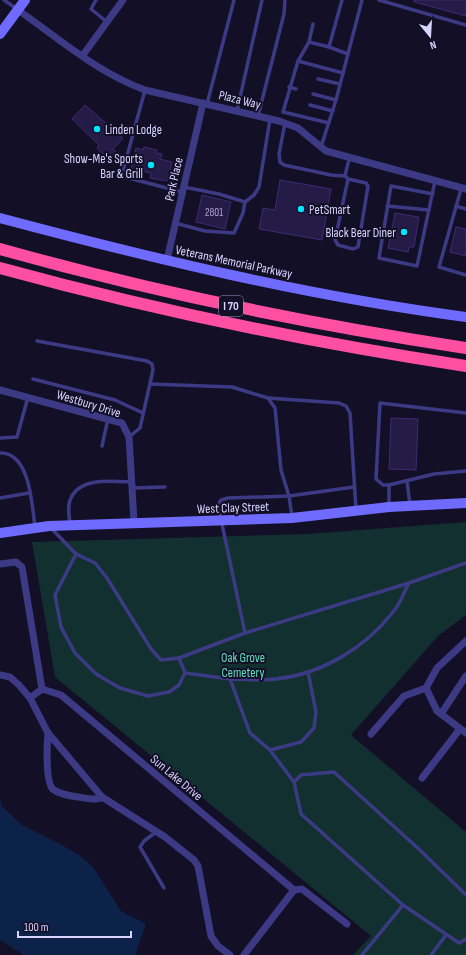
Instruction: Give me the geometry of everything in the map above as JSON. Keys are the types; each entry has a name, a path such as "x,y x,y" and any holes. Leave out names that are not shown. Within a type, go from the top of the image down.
{"highway":[{"name":"I 70","path":"0,249 195,298 342,327 466,348"},
{"name":"I 70","path":"0,268 200,318 335,344 466,366"}],"street":[{"path":"0,34 24,0"},
{"path":"83,55 123,0"},
{"name":"Plaza Way","path":"18,10 116,78 145,90 237,110 285,123 298,128 320,148 349,159 463,189"},
{"name":"Park Place","path":"167,260 205,103"},
{"name":"Veterans Memorial Parkway","path":"0,218 252,280 389,307 466,317"},
{"name":"Westbury Drive","path":"0,390 122,423 129,437"},
{"path":"129,437 134,522"},
{"name":"West Clay Street","path":"0,533 49,526 134,522 222,521 292,518 389,507 466,503"},
{"path":"0,564 16,562 22,567 42,690 30,698"},
{"path":"372,734 404,696 426,688 437,668 466,641"},
{"path":"0,674 10,677 30,698 48,733 102,797 156,832 194,860 198,866 212,936 218,946 230,955"},
{"path":"441,714 466,676"},
{"path":"422,778 463,731 437,711 426,688"},
{"name":"Sun Lake Drive","path":"42,690 62,695 294,890 302,889 347,924"},
{"path":"48,733 46,751 50,785 54,790 69,796 88,799 102,797"},
{"path":"244,955 294,890"}],"lane":[{"path":"4,0 18,10"},
{"path":"96,0 90,9 107,22"},
{"path":"205,103 234,0"},
{"path":"237,110 262,0"},
{"path":"258,116 284,14 285,0"},
{"path":"329,47 342,0"},
{"path":"320,148 333,111 362,0"},
{"path":"379,0 466,25"},
{"path":"313,24 309,42 298,60 283,112 329,123"},
{"path":"309,42 348,54"},
{"path":"298,60 343,73"},
{"path":"294,73 300,74"},
{"path":"318,79 340,84"},
{"path":"289,87 296,89"},
{"path":"145,90 123,171 125,177 183,190 219,194 245,202"},
{"path":"313,94 336,100"},
{"path":"286,100 292,101"},
{"path":"310,105 333,111"},
{"path":"175,223 205,231 234,233 243,213 245,202 254,195 259,187 270,119"},
{"path":"285,123 279,154 280,162 284,165 346,177 366,183 368,186 358,247 353,249 338,245 335,240 346,177 349,159"},
{"path":"433,194 391,186 379,258 417,266 433,194 435,181"},
{"path":"463,189 456,206 439,268 466,275"},
{"path":"387,206 429,210"},
{"path":"456,206 466,209"},
{"path":"37,341 147,361 152,364 153,370 140,428 129,437"},
{"path":"33,379 115,400 143,413"},
{"path":"150,384 232,387 268,398 340,403 346,406 350,413 356,511"},
{"path":"0,438 17,437 28,398"},
{"path":"268,398 275,408 280,470 289,496 292,518"},
{"path":"466,413 380,403 376,479 383,485 389,485 434,474 466,471"},
{"path":"102,446 108,419"},
{"path":"0,453 9,454 14,457 26,474 36,528"},
{"path":"70,525 70,499 74,492 83,486 104,481 132,485 165,487"},
{"path":"407,481 410,506"},
{"path":"389,485 389,507"},
{"path":"245,633 218,505 221,500 228,498 289,496 354,487"},
{"path":"0,498 29,493"},
{"path":"49,526 76,554 95,563 107,578 127,614 151,649 161,660 179,658 245,633 409,583 466,563"},
{"path":"76,554 55,595 61,627 75,653 96,674 120,688 148,696 169,692 178,686 185,673"},
{"path":"185,673 230,679 277,679 308,672 339,660 364,641 393,612 409,583"},
{"path":"179,658 185,673"},
{"path":"270,750 301,742 314,728 316,712 308,672"},
{"path":"230,679 250,732 270,750 294,782 301,814 403,905 459,943 466,939"},
{"path":"294,782 301,775 334,772 422,852 466,895"},
{"path":"156,832 144,841 140,847 164,888"},
{"path":"362,955 403,905"},
{"path":"431,955 446,935"}],"green space":[{"name":"Oak Grove Cemetery","path":"466,522 466,615 438,636 351,735 466,832 466,955 353,955 371,936 55,677 32,542 308,534"}],"water":[{"path":"0,799 2,806 22,825 79,855 93,867 121,911 146,924 135,955 24,955 0,940"}],"building":[{"path":"414,0 466,0 466,16 414,2"},
{"name":"Linden Lodge","path":"85,105 123,138 113,149 121,157 114,164 97,148 99,145 72,119"},
{"name":"Show-Me's Sports Bar & Grill","path":"144,147 157,150 156,153 162,154 160,159 172,162 167,181 150,178 151,173 131,169 136,148 143,150"},
{"name":"PetSmart","path":"280,180 331,189 322,240 259,229 263,208 275,210"},
{"path":"202,195 231,202 225,229 196,222"},
{"name":"Black Bear Diner","path":"395,213 419,217 414,247 409,247 408,252 388,248"},
{"path":"456,227 466,229 466,256 450,252"},
{"path":"391,418 418,419 416,470 389,469"}],"place":[{"name":"Linden Lodge","path":"97,129"},
{"name":"Show-Me's Sports Bar & Grill","path":"151,165"},
{"name":"PetSmart","path":"301,209"},
{"name":"Black Bear Diner","path":"404,232"}]}
